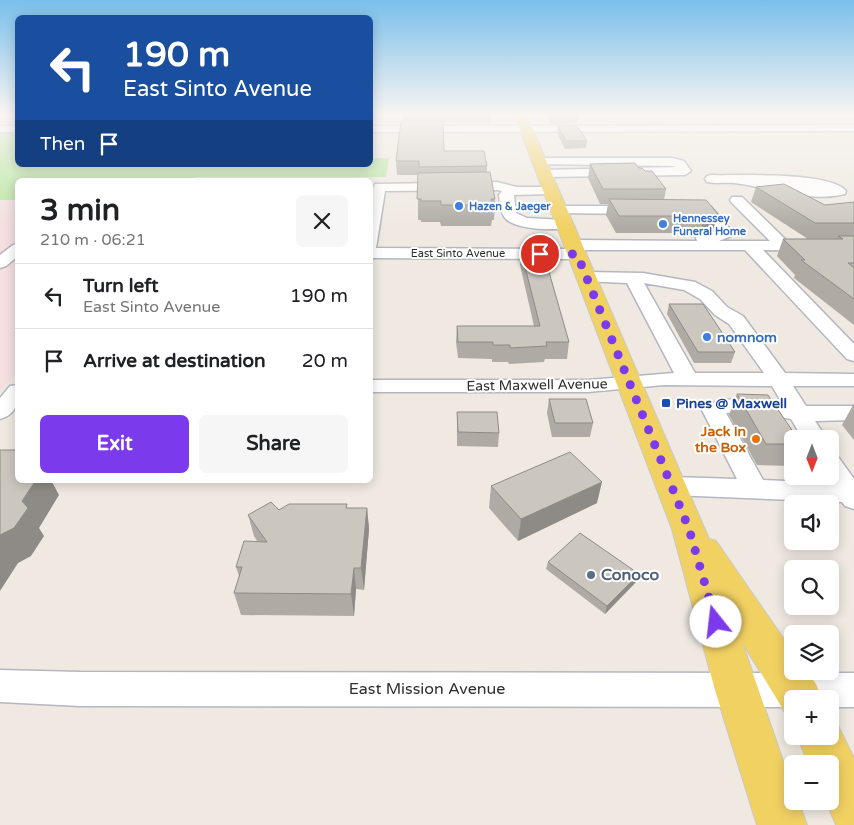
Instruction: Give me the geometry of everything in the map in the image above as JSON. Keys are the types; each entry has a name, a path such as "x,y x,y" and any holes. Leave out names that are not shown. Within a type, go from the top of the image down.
{"main road":[{"path":"536,152 689,529 736,690 782,825"},
{"path":"689,529 796,690"},
{"path":"823,745 854,809"}],"street":[{"path":"555,199 624,154 634,161"},
{"path":"555,199 568,162"},
{"path":"568,162 672,162 680,164 685,171 574,172"},
{"path":"568,162 574,172"},
{"path":"514,190 506,195 508,213 513,218 538,224 574,172"},
{"path":"555,199 711,179 808,182 826,185 840,191 833,193 811,192 737,180"},
{"path":"711,179 722,190"},
{"path":"373,225 380,187 497,186 555,199 650,210"},
{"path":"555,199 650,245 716,242 783,246 854,246"},
{"name":"East Sinto Avenue","path":"373,252 555,199"},
{"path":"737,200 783,246"},
{"path":"678,210 706,210 726,233 716,242"},
{"path":"749,245 854,355"},
{"path":"0,263 15,250"},
{"path":"0,268 15,270"},
{"path":"586,278 634,278 666,281 689,286 706,295 721,311 736,320 779,380 809,430"},
{"path":"634,278 688,379"},
{"name":"East Maxwell Avenue","path":"373,386 588,386 688,379 854,380"},
{"path":"1,410 15,394"},
{"path":"755,490 713,410 725,405 764,405 799,413 854,413"},
{"path":"839,477 852,496"},
{"path":"672,486 852,496"},
{"name":"East Mission Avenue","path":"0,686 80,689 736,690 784,693"},
{"name":"East Mission Avenue","path":"839,691 854,690"}],"shaded area":[{"path":"0,200 15,200 15,374 0,391"}],"green space":[{"path":"0,152 15,152 15,167 373,167 373,158 389,158 386,177 15,178 15,200 0,200"}],"building":[{"path":"397,152 484,152 487,166 419,167 419,161 396,161"},
{"path":"635,163 645,171 652,171 666,189 603,189 590,164"},
{"path":"490,172 495,199 491,199 493,205 441,205 441,201 421,201 421,199 417,199 418,173"},
{"path":"784,184 825,205 854,202 854,223 815,223 756,187"},
{"path":"609,199 706,200 718,214 705,216 619,216"},
{"path":"838,236 854,236 854,263 848,263 854,268 854,299 801,260 805,260 783,239 843,239"},
{"path":"521,251 543,251 569,342 546,342 547,346 510,348 510,345 493,345 493,342 458,342 457,326 540,326"},
{"path":"669,304 703,304 735,352 698,352"},
{"path":"737,394 768,395 792,430 784,430 784,444 766,444"},
{"path":"549,399 586,399 593,423 555,423"},
{"path":"457,412 497,412 499,433 458,432"},
{"path":"0,450 15,450 15,483 34,483 22,501 28,508 14,528 0,535"},
{"path":"570,452 602,482 521,519 491,486"},
{"path":"271,502 279,510 289,504 347,504 346,508 367,508 361,568 354,568 351,594 234,593 242,567 236,567 244,541 267,542 248,515"},
{"name":"Conoco","path":"580,533 639,574 607,606 548,562"}],"place":[{"name":"Hazen & Jaeger","path":"459,206"},
{"name":"Hennessey Funeral Home","path":"663,224"},
{"name":"nomnom","path":"707,337"},
{"name":"Pines @ Maxwell","path":"666,403"},
{"name":"Jack in the Box","path":"756,439"},
{"name":"Conoco","path":"591,575"}],"route":[{"path":"540,254 577,254 689,529 716,622"}]}
